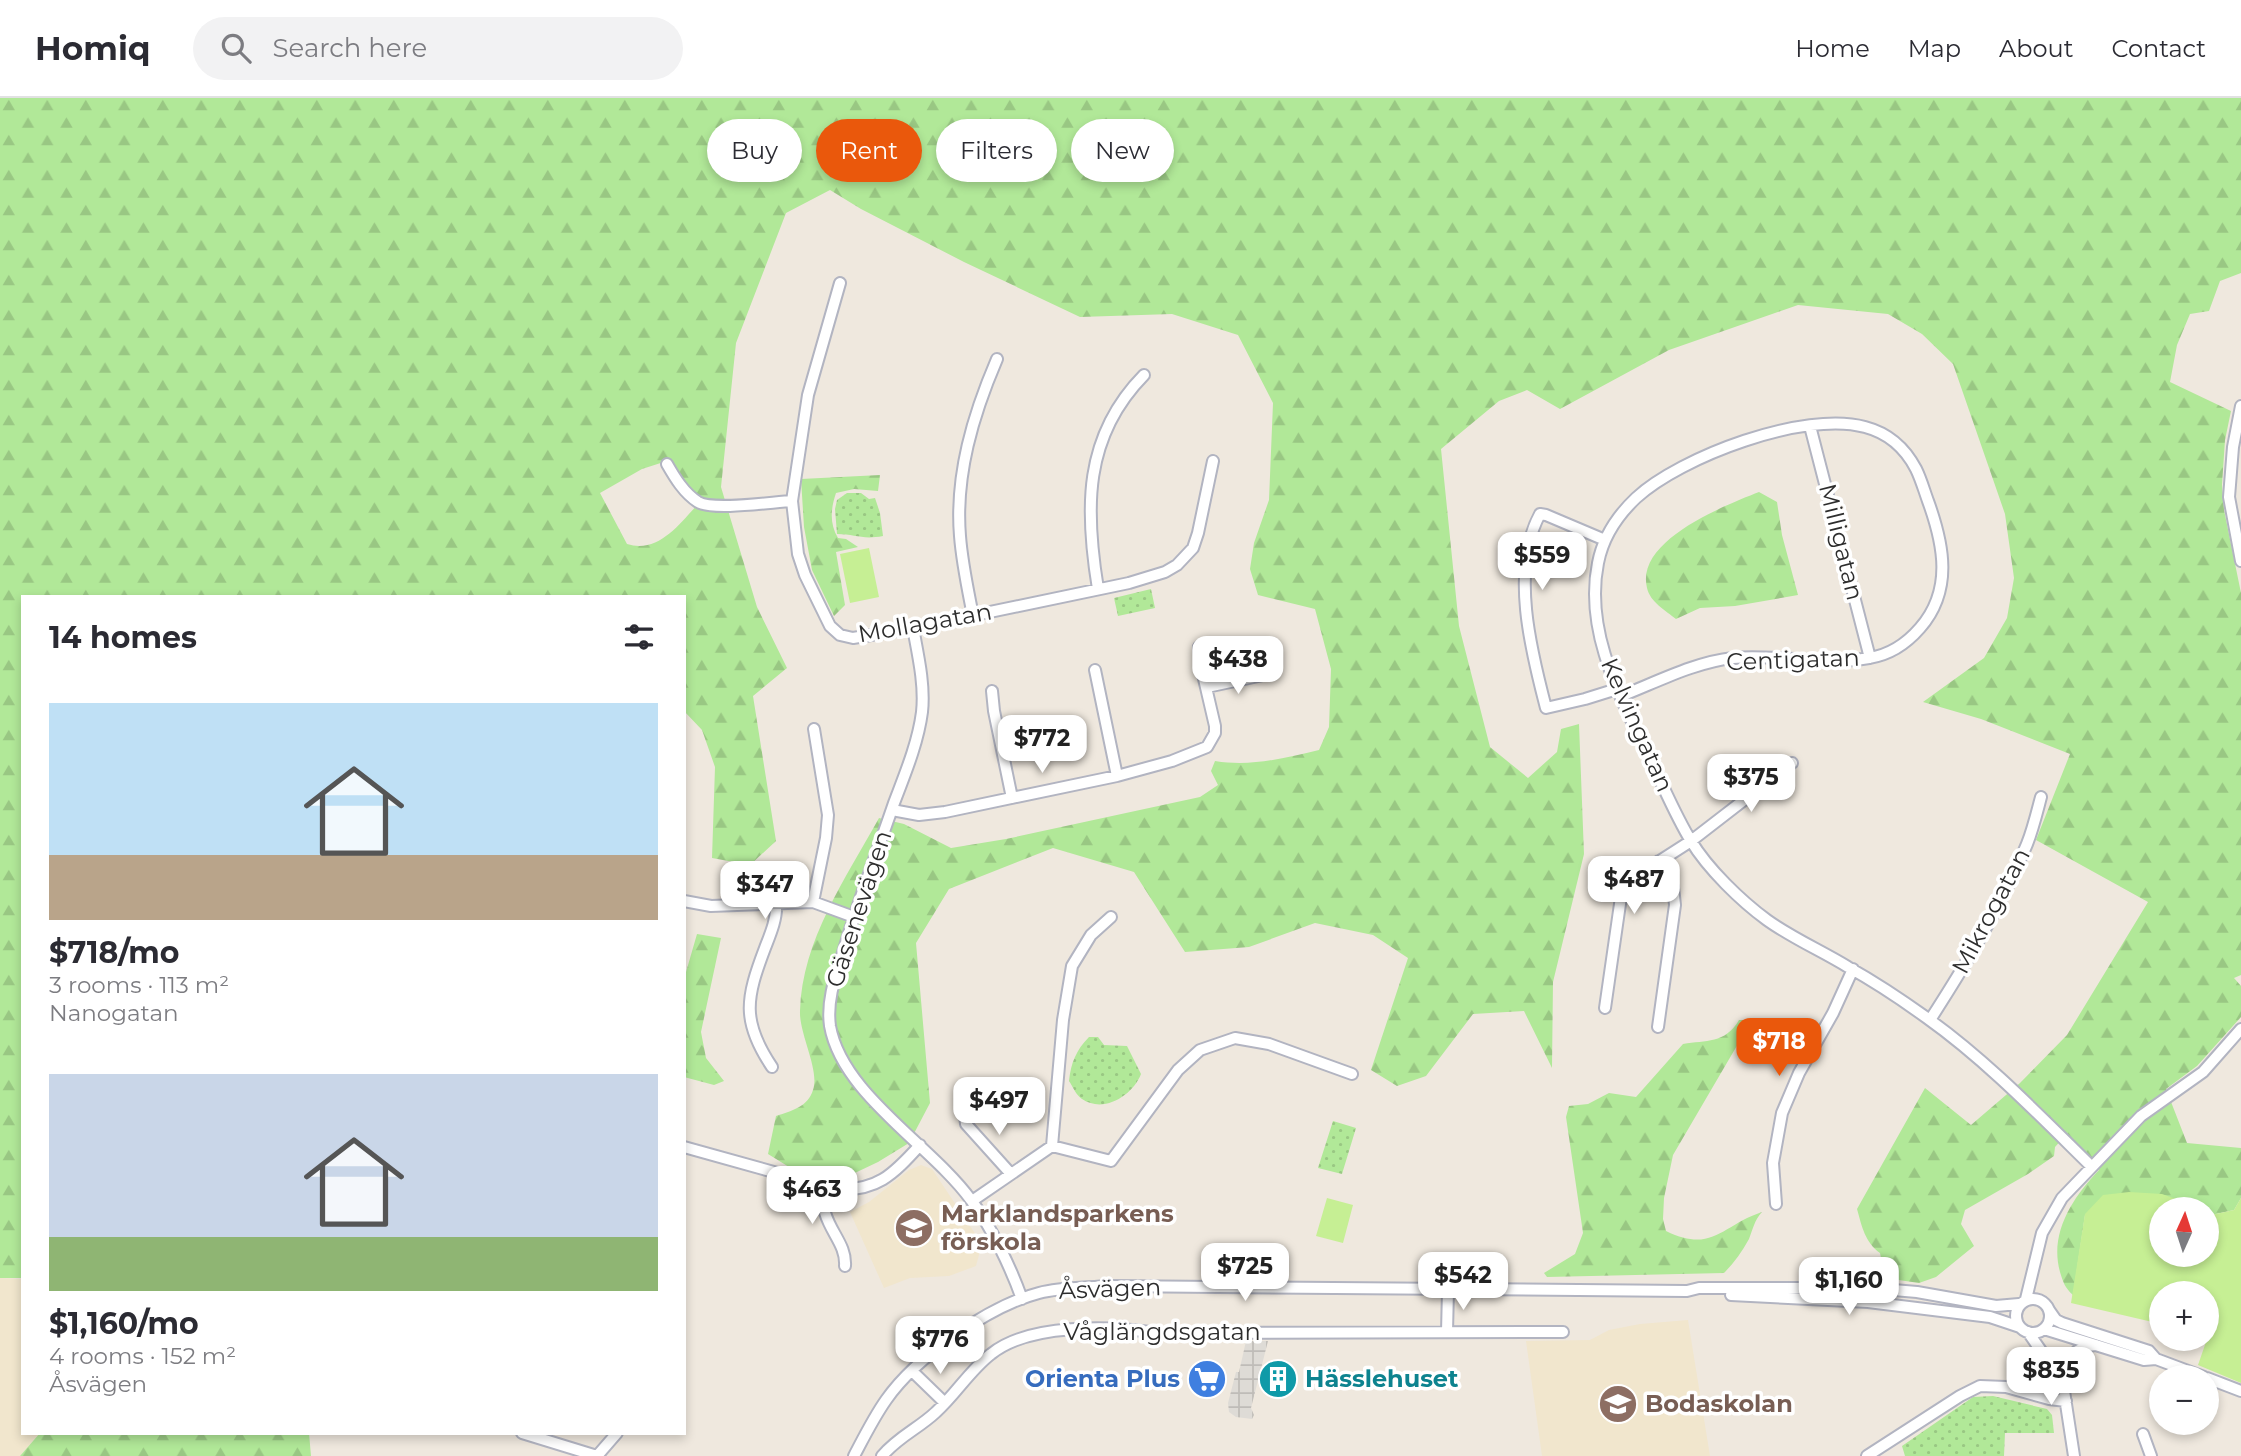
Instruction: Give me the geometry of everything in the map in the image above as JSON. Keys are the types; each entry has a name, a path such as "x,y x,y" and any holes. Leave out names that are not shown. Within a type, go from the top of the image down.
{"street":[{"name":"Mollagatan","path":"840,283 808,395 792,501 798,554 805,575 830,626 840,635 853,638 913,628 1129,583 1165,572 1186,557 1193,548 1213,461"},
{"path":"972,616 962,563 959,491 968,442 982,393 997,359"},
{"path":"1098,589 1090,540 1092,473 1104,436 1129,390 1144,375"},
{"path":"2241,406 2233,447 2229,497 2241,561"},
{"name":"Centigatan","path":"1605,540 1546,514 1540,514 1529,547 1527,611 1533,659 1546,708 1619,693 1697,666 1728,659 1767,657 1844,661 1885,654 1913,636 1936,605 1943,575 1940,537 1917,470 1902,448 1889,436 1854,425 1810,426"},
{"name":"Kelvingatan","path":"1810,426 1743,441 1701,457 1647,488 1611,527 1598,562 1596,609 1601,640 1619,693 1691,841 1712,869 1762,916 1853,969 1930,1020 2010,1087 2091,1166"},
{"name":"Milligatan","path":"1810,426 1870,658"},
{"path":"667,464 680,485 700,503 717,506 792,501"},
{"name":"Gäsenevägen","path":"913,628 920,662 922,711 912,754 854,917 833,985 830,1015 834,1042 839,1056 862,1087 972,1201 1010,1267 1022,1299"},
{"path":"892,810 908,814 930,814 1012,798 1117,776 1193,754 1207,747 1215,733 1199,647"},
{"path":"1095,670 1117,776"},
{"path":"1206,687 1263,675"},
{"path":"992,691 1012,798"},
{"path":"813,902 828,815 814,729"},
{"path":"1605,1008 1621,897 1627,882 1691,841 1792,763"},
{"name":"Mikrogatan","path":"1930,1020 1963,969 2008,885 2028,842 2041,797"},
{"path":"1658,1027 1675,905 1673,887 1659,861"},
{"path":"686,901 711,906 813,902 854,917"},
{"path":"772,1068 761,1051 750,1019 749,991 777,912 776,905"},
{"path":"1052,1146 1063,1020 1072,966 1091,935 1111,917"},
{"path":"1776,1204 1773,1163 1782,1112 1799,1073 1833,1013 1853,969"},
{"path":"2074,1456 2060,1378 2015,1317 2034,1269 2046,1223 2062,1198 2141,1115 2203,1072 2241,1029"},
{"path":"972,1201 1052,1146 1111,1161 1178,1070 1200,1050 1235,1038 1269,1044 1352,1074"},
{"path":"964,1108 966,1124 1011,1174"},
{"path":"686,1148 824,1186 857,1190 888,1177 920,1145"},
{"path":"824,1186 823,1213 846,1258 845,1266"},
{"path":"2034,1269 2037,1288 2056,1320 2149,1351 2156,1359"},
{"name":"Åsvägen","path":"854,1456 886,1399 912,1371 969,1325 1022,1299 1055,1290 1108,1286 1687,1291 1699,1288 1850,1287 1917,1292 1996,1306 2023,1302"},
{"path":"1447,1332 1448,1290"},
{"name":"Åsvägen","path":"1687,1291 1698,1294 1868,1302 1990,1317 2024,1330"},
{"path":"2023,1302 2034,1298 2046,1306 2049,1322 2035,1333 2024,1330"},
{"path":"2043,1329 2144,1360 2156,1359 2171,1365"},
{"path":"2043,1329 2043,1352"},
{"name":"Våglängdsgatan","path":"882,1456 904,1434 927,1420 982,1362 1007,1342 1022,1336 1059,1330 1135,1330 1157,1333 1563,1332"},
{"path":"2065,1396 2069,1363 2074,1353 2081,1348 2099,1345"},
{"path":"912,1371 945,1403"},
{"path":"2219,1383 2241,1391"},
{"path":"1867,1456 1960,1396 1980,1387 2006,1387 2049,1399 2065,1396"},
{"path":"2143,1434 2151,1456"},
{"path":"529,1435 597,1456 615,1435"}],"shaded area":[{"name":"Marklandsparkens förskola","path":"921,1165 932,1169 982,1244 976,1266 949,1276 910,1278 884,1288 850,1212 869,1202 909,1170"},
{"path":"0,1278 21,1279 21,1435 38,1435 20,1456 0,1456"},
{"name":"Bodaskolan","path":"1688,1320 1710,1456 1542,1456 1526,1341 1590,1340 1609,1330"},
{"path":"1246,1341 1268,1341 1251,1408 1254,1415 1252,1419 1236,1417 1229,1412 1228,1403"}],"green space":[{"path":"0,98 2241,98 2241,273 2220,281 2209,311 2190,314 2177,345 2170,382 2231,411 2225,440 2222,485 2224,510 2241,593 2241,975 2234,978 2241,986 2241,1017 2197,1066 2166,1089 2187,1143 2241,1148 2241,1198 2234,1210 2219,1213 2219,1197 2149,1197 2149,1210 2085,1215 2073,1295 2060,1272 2058,1243 2072,1204 2099,1170 2065,1136 2055,1147 2054,1156 1965,1210 1961,1224 1974,1246 1936,1277 1919,1283 1885,1278 1880,1253 1867,1239 1857,1209 1925,1088 1971,1125 2020,1083 2067,1035 2148,902 2036,840 2070,754 1981,719 1923,702 1984,658 2007,618 2014,578 2005,514 1953,364 1922,334 1888,314 1798,305 1669,350 1560,409 1527,390 1499,401 1441,449 1459,626 1490,747 1528,778 1557,752 1561,729 1579,724 1584,854 1553,982 1552,1068 1524,1011 1473,1014 1426,1076 1397,1086 1371,1070 1408,958 1373,935 1315,923 1249,947 1185,952 1134,872 1053,848 949,889 916,943 930,1103 909,1143 878,1162 838,1181 789,1167 768,1154 776,1116 803,1104 813,1090 814,1072 800,1011 809,959 828,910 879,818 904,824 951,848 1006,839 1200,797 1218,785 1211,771 1215,761 1255,762 1319,750 1329,727 1331,669 1315,609 1258,595 1250,569 1254,543 1269,500 1273,403 1238,335 1172,314 1080,317 964,262 830,190 786,213 736,343 721,487 757,607 787,668 753,696 776,841 750,865 712,858 715,767 702,730 686,713 686,595 21,595 21,1278 0,1278","holes":["670,460 681,481 700,502 677,527 649,545 627,544 600,493 642,469"]},
{"path":"880,475 878,491 854,489 836,493 832,516 835,532 838,538 846,539 858,547 836,552 845,605 834,616 812,570 804,527 801,479"},
{"path":"1759,492 1777,502 1782,535 1798,595 1735,606 1700,608 1676,619 1655,602 1647,588 1647,571 1655,555 1668,540 1686,527 1706,515"},
{"path":"847,493 861,493 869,499 875,498 883,536 837,534 837,500"},
{"path":"869,548 879,597 850,603 840,554"},
{"path":"1151,589 1155,608 1118,616 1114,598"},
{"path":"697,934 721,938 701,1032 706,1058 724,1081 714,1085 686,1078 686,972"},
{"path":"1739,1020 1752,1020 1673,1155 1664,1198 1663,1219 1666,1231 1695,1240 1717,1235 1762,1212 1738,1257 1724,1273 1547,1277 1544,1273 1575,1254 1583,1233 1566,1117 1569,1106 1588,1104 1609,1093 1636,1097 1683,1044 1721,1037 1734,1028"},
{"path":"1089,1037 1098,1037 1104,1045 1127,1046 1141,1074 1132,1089 1117,1100 1091,1103 1076,1093 1069,1081 1075,1057"},
{"path":"1333,1121 1356,1128 1342,1174 1318,1168"},
{"path":"2129,1192 2170,1197 2149,1197 2149,1267 2219,1267 2219,1213 2234,1210 2241,1198 2241,1383 2219,1374 2219,1365 2198,1365 2203,1351 2219,1351 2219,1281 2149,1281 2149,1321 2071,1303 2085,1214 2103,1195"},
{"path":"1327,1198 1353,1205 1343,1243 1316,1236"},
{"path":"1993,1396 2047,1409 2052,1415 2054,1433 2005,1433 2004,1456 1905,1456 1902,1446 1973,1397"},
{"path":"38,1435 309,1435 311,1456 20,1456"}],"place":[{"name":"Marklandsparkens förskola","path":"914,1228"},
{"name":"Orienta Plus","path":"1207,1379"},
{"name":"Hässlehuset","path":"1278,1379"},
{"name":"Bodaskolan","path":"1618,1404"}]}
